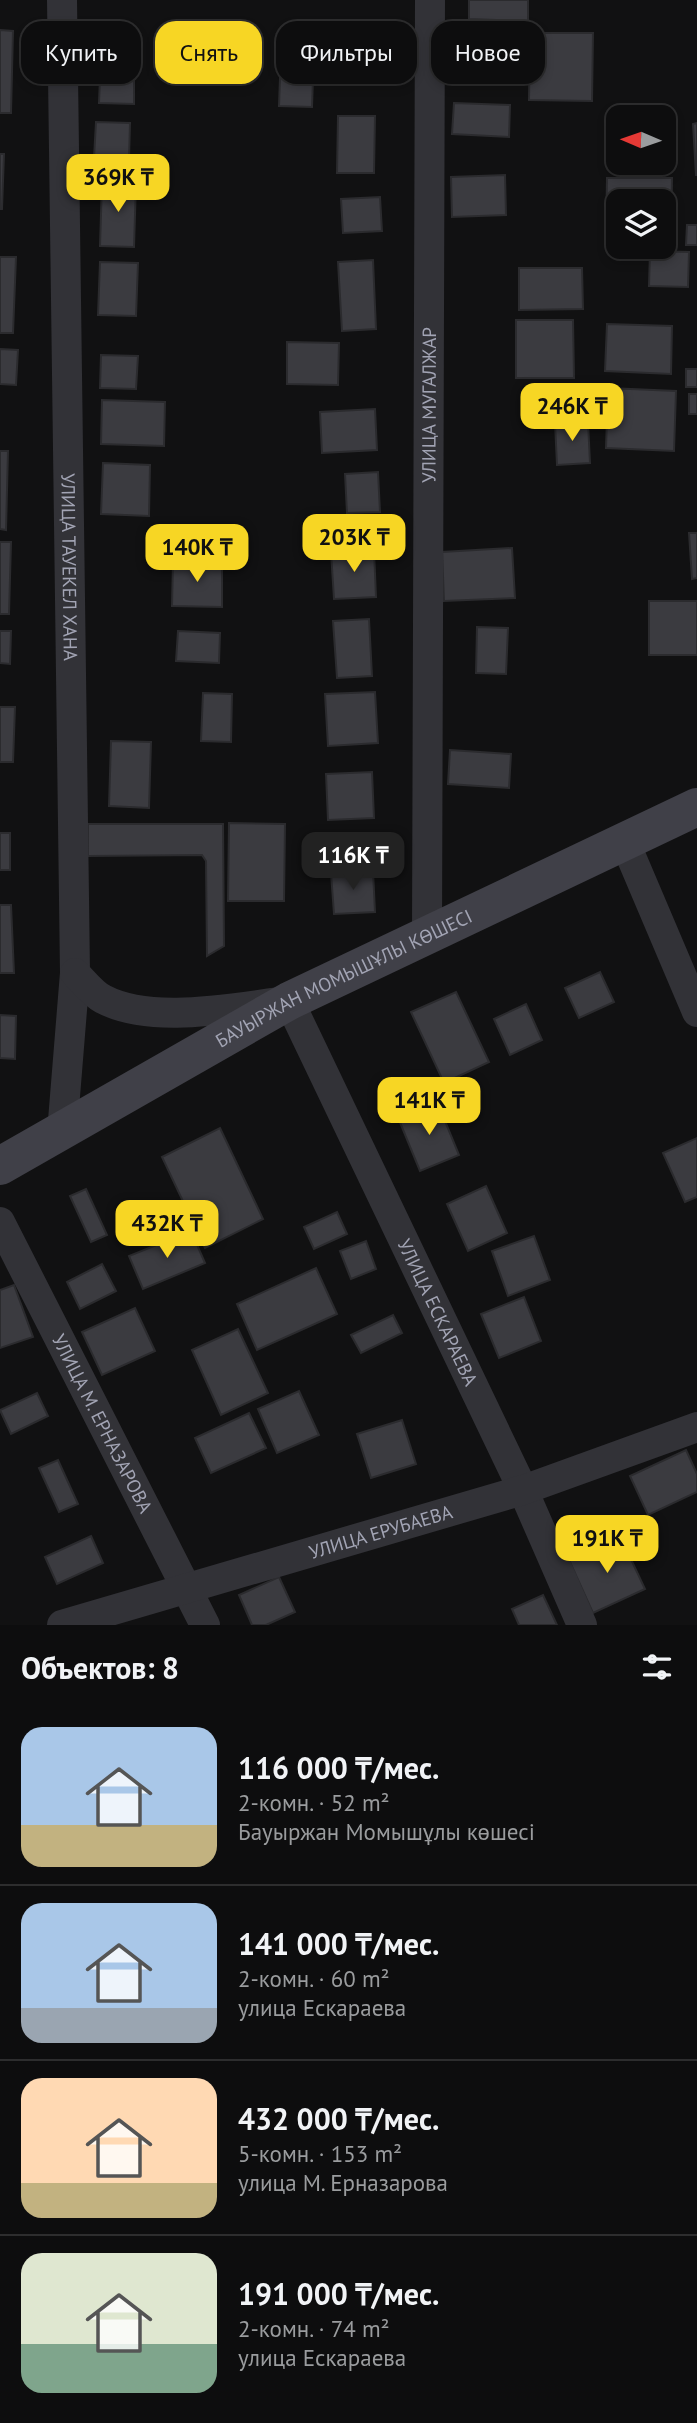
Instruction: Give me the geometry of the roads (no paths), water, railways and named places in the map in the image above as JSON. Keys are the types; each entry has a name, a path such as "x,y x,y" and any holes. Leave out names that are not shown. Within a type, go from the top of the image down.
{"street":[{"name":"УЛИЦА ТАУЕКЕЛ ХАНА","path":"62,0 75,973 62,1132"},
{"name":"УЛИЦА МУГАЛЖАР","path":"427,935 430,0"},
{"name":"БАУЫРЖАН МОМЫШҰЛЫ КӨШЕСІ","path":"0,1166 289,1001 697,807"},
{"path":"624,840 697,1012"},
{"path":"75,973 102,999 147,1012 224,1009 289,1001"},
{"name":"УЛИЦА ЕСКАРАЕВА","path":"289,1001 523,1490 582,1625"},
{"name":"УЛИЦА М. ЕРНАЗАРОВА","path":"0,1222 205,1625"},
{"name":"УЛИЦА ЕРУБАЕВА","path":"62,1625 523,1490 697,1427"}]}
